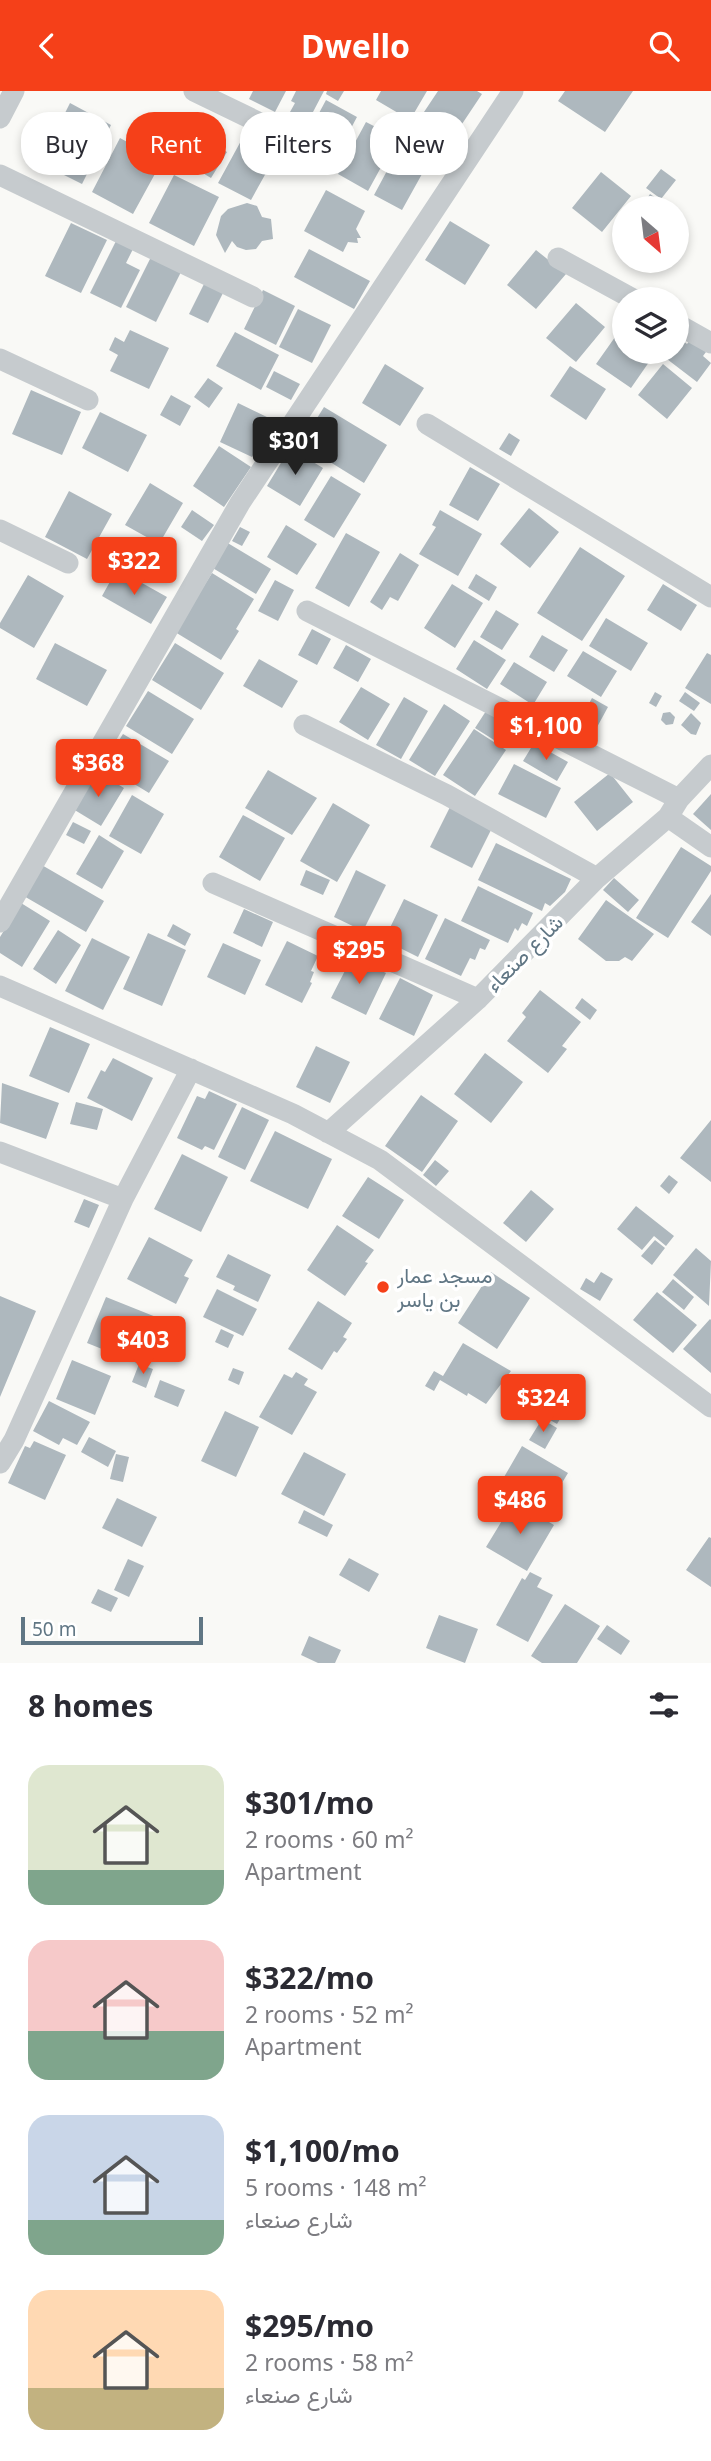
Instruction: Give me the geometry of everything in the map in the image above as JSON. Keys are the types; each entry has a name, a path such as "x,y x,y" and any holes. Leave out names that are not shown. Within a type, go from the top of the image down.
{"street":[{"path":"194,91 240,113"},
{"path":"0,922 240,503 508,92"},
{"path":"0,118 8,94"},
{"path":"0,175 253,297"},
{"path":"558,258 612,288"},
{"path":"689,331 711,343"},
{"path":"0,359 88,400"},
{"path":"427,424 711,597"},
{"path":"0,530 68,563"},
{"path":"307,611 674,808 711,847"},
{"path":"304,725 447,795 597,878"},
{"name":"شارع صنعاء","path":"328,1133 478,999 597,878 674,808 711,765"},
{"path":"213,883 478,999"},
{"path":"0,986 293,1114 380,1160 711,1407"},
{"path":"0,1463 14,1440 123,1199 191,1069"},
{"path":"0,1152 123,1199"}],"building":[{"path":"253,91 286,91 275,112 249,99"},
{"path":"296,91 324,91 313,112 290,112 295,103 291,101"},
{"path":"327,91 344,91 338,101 326,94"},
{"path":"381,91 427,91 415,112 396,112 376,100"},
{"path":"438,91 477,91 482,94 468,115 468,112 424,112"},
{"path":"565,91 633,91 605,132 558,101"},
{"path":"326,100 348,112 320,112"},
{"path":"70,103 87,112 66,112"},
{"path":"366,122 370,124 370,175 377,175 368,191 340,175 356,175 356,141"},
{"path":"120,138 126,141 126,175 154,175 133,214 92,192 101,175 112,175 112,153"},
{"path":"240,143 240,175 265,175 251,200 218,183 222,175 226,175 226,168"},
{"path":"661,169 676,180 663,196 657,196 646,188"},
{"path":"601,172 631,196 612,196 612,220 602,232 572,208"},
{"path":"64,175 86,175 82,184"},
{"path":"174,175 219,197 194,246 149,223"},
{"path":"385,175 421,175 402,210 374,195"},
{"path":"326,190 365,211 356,229 361,238 357,238 358,243 348,242 343,252 304,231"},
{"path":"247,203 257,206 262,217 271,219 273,239 262,241 256,249 246,250 237,247 232,241 225,253 216,235 221,216 228,209"},
{"path":"450,221 490,245 465,285 425,260"},
{"path":"71,223 107,240 81,293 45,276"},
{"path":"116,241 133,249 126,263 140,270 121,308 90,293"},
{"path":"309,249 370,281 354,309 294,277"},
{"path":"536,250 566,274 536,309 507,285"},
{"path":"152,255 182,270 156,322 126,307"},
{"path":"207,278 226,287 208,323 189,314"},
{"path":"263,290 295,306 276,345 244,329"},
{"path":"576,303 605,327 576,362 546,338"},
{"path":"298,309 331,325 312,363 279,347"},
{"path":"130,330 169,348 149,389 110,371 118,355 109,350 115,337 124,342"},
{"path":"235,332 279,355 261,390 216,366"},
{"path":"690,340 706,352 703,356 711,363 697,382 673,364 689,364"},
{"path":"612,341 612,364 648,364 631,388 596,364"},
{"path":"385,364 424,388 400,426 362,403"},
{"path":"663,364 692,388 667,419 638,395"},
{"path":"570,366 606,389 586,420 550,396"},
{"path":"274,371 300,384 291,400 266,387"},
{"path":"208,378 223,388 209,408 194,397"},
{"path":"31,390 81,412 62,455 12,434"},
{"path":"171,395 191,406 180,426 160,415"},
{"path":"238,403 271,419 252,457 220,442"},
{"path":"324,407 387,445 364,483 301,444"},
{"path":"100,412 147,435 128,472 82,448"},
{"path":"509,433 520,440 511,456 499,449"},
{"path":"219,446 251,467 224,507 193,486"},
{"path":"290,448 323,468 300,506 267,486"},
{"path":"470,467 500,484 478,521 449,505"},
{"path":"331,476 361,494 334,538 304,520"},
{"path":"150,483 183,503 159,544 125,525"},
{"path":"69,491 112,514 87,559 45,537"},
{"path":"529,508 559,532 530,568 500,544"},
{"path":"192,510 214,525 202,541 181,527"},
{"path":"440,510 482,534 458,576 419,554 436,527 432,525"},
{"path":"286,525 317,544 297,575 267,557"},
{"path":"240,527 250,532 242,546 232,541"},
{"path":"346,533 380,552 349,607 315,588"},
{"path":"226,542 271,569 256,594 211,567"},
{"path":"580,547 625,576 582,641 537,613"},
{"path":"400,553 419,565 398,601 390,597 382,610 370,602"},
{"path":"117,569 167,597 151,624 102,596"},
{"path":"212,573 254,599 221,660 175,632"},
{"path":"476,574 497,587 489,601 468,588"},
{"path":"28,575 64,596 34,648 0,628 0,623"},
{"path":"275,580 294,590 278,621 258,611"},
{"path":"452,584 483,603 455,648 424,628"},
{"path":"663,584 697,605 681,631 647,610"},
{"path":"496,610 519,624 502,650 480,637"},
{"path":"606,618 648,643 631,671 589,646"},
{"path":"312,629 331,639 317,665 298,655"},
{"path":"542,635 568,650 554,672 529,657"},
{"path":"474,640 506,660 487,689 456,669"},
{"path":"55,643 107,670 87,706 36,679"},
{"path":"175,643 224,673 201,710 152,680"},
{"path":"346,645 371,659 358,682 333,668"},
{"path":"583,651 617,671 601,697 567,676"},
{"path":"707,653 711,655 711,704 685,688"},
{"path":"259,659 298,681 282,708 243,686"},
{"path":"514,662 547,682 533,705 500,684"},
{"path":"361,687 390,704 368,740 339,722"},
{"path":"148,691 194,719 172,754 126,726"},
{"path":"655,692 662,696 656,707 649,703"},
{"path":"685,692 700,703 694,711 679,701"},
{"path":"404,697 428,711 401,759 376,745"},
{"path":"592,698 608,707 590,740 574,731"},
{"path":"444,704 470,721 435,776 409,760"},
{"path":"486,711 504,721 494,740 475,728"},
{"path":"670,712 675,717 673,724 666,725 661,720 663,713"},
{"path":"691,713 701,723 696,735 681,725"},
{"path":"474,729 506,750 475,796 443,775"},
{"path":"123,734 169,761 149,793 103,765"},
{"path":"534,743 568,762 557,781 523,761"},
{"path":"514,764 561,788 546,818 498,794"},
{"path":"268,770 317,798 292,835 245,808"},
{"path":"96,771 124,788 101,826 73,809"},
{"path":"610,773 633,802 597,831 574,802"},
{"path":"711,794 711,830 693,814"},
{"path":"132,795 164,814 141,854 109,836"},
{"path":"333,803 370,825 337,882 300,861"},
{"path":"451,805 493,826 472,868 430,847"},
{"path":"243,815 285,838 260,881 219,857"},
{"path":"73,822 91,831 84,844 66,835"},
{"path":"99,835 124,851 102,889 76,874"},
{"path":"496,843 571,879 565,892 550,906 545,903 542,911 478,880"},
{"path":"681,847 711,866 711,871 668,938 636,918"},
{"path":"40,864 104,901 86,932 22,895"},
{"path":"306,870 330,880 323,895 300,885"},
{"path":"356,870 386,885 363,931 334,917"},
{"path":"614,878 639,900 628,912 603,890"},
{"path":"478,886 533,913 527,926 522,923 518,931 515,928 508,943 461,921"},
{"path":"711,894 711,936 691,922"},
{"path":"404,899 438,915 418,957 384,940"},
{"path":"606,900 654,934 632,961 625,957 619,961 606,961 578,939"},
{"path":"21,903 50,921 22,967 0,953 0,937"},
{"path":"244,909 273,922 262,947 233,933"},
{"path":"445,918 490,940 485,950 480,948 475,960 470,958 461,976 425,959"},
{"path":"173,924 191,934 185,946 167,936"},
{"path":"58,930 81,945 56,984 33,969"},
{"path":"148,933 186,950 162,1006 123,989"},
{"path":"92,938 130,957 103,1010 65,991"},
{"path":"287,941 318,956 311,971 314,972 310,982 312,983 302,1003 265,985"},
{"path":"223,943 261,960 245,995 207,977"},
{"path":"352,957 386,973 366,1015 331,998"},
{"path":"400,978 433,995 414,1036 379,1019"},
{"path":"540,990 581,1022 562,1046 567,1049 548,1073 507,1041 526,1017 522,1013"},
{"path":"582,998 597,1010 590,1020 575,1008"},
{"path":"50,1027 90,1044 69,1093 29,1076"},
{"path":"316,1046 350,1062 330,1103 296,1087"},
{"path":"485,1053 523,1082 491,1123 454,1094"},
{"path":"113,1058 153,1078 132,1121 87,1098 101,1070 105,1072"},
{"path":"2,1083 59,1103 46,1139 0,1123"},
{"path":"209,1091 237,1104 214,1150 205,1146 202,1150 177,1138 197,1096 205,1099"},
{"path":"421,1095 458,1121 422,1172 385,1146"},
{"path":"76,1102 103,1109 97,1130 70,1124"},
{"path":"242,1107 269,1120 245,1170 218,1157"},
{"path":"711,1120 711,1182 680,1158"},
{"path":"275,1131 332,1159 308,1209 250,1181"},
{"path":"182,1154 228,1177 201,1232 154,1209"},
{"path":"435,1160 449,1171 436,1186 423,1175"},
{"path":"669,1175 678,1182 669,1194 660,1186"},
{"path":"368,1177 404,1200 379,1239 342,1216"},
{"path":"531,1190 554,1209 526,1242 503,1223"},
{"path":"84,1199 99,1205 89,1228 74,1222"},
{"path":"636,1206 674,1236 666,1246 654,1236 642,1250 617,1229"},
{"path":"337,1225 374,1250 345,1296 307,1270"},
{"path":"149,1237 193,1260 184,1276 189,1278 176,1304 127,1279"},
{"path":"655,1240 665,1248 652,1265 641,1256"},
{"path":"696,1248 711,1261 709,1306 673,1275"},
{"path":"228,1254 271,1275 258,1302 233,1290 235,1286 216,1277"},
{"path":"491,1272 530,1298 497,1349 458,1323"},
{"path":"601,1272 613,1279 600,1301 580,1289 586,1278 594,1283"},
{"path":"673,1279 694,1297 684,1310 662,1292"},
{"path":"217,1289 257,1309 243,1336 203,1317"},
{"path":"657,1292 697,1325 673,1353 633,1320"},
{"path":"0,1296 36,1311 0,1397"},
{"path":"106,1297 156,1317 137,1363 87,1343"},
{"path":"318,1301 352,1323 343,1337 347,1339 337,1353 334,1351 322,1370 288,1349"},
{"path":"711,1320 711,1373 683,1349"},
{"path":"221,1329 234,1335 228,1348 215,1342"},
{"path":"463,1343 511,1371 486,1404 440,1380 434,1391 425,1386 434,1371 443,1376"},
{"path":"72,1360 111,1376 95,1415 56,1399"},
{"path":"139,1364 153,1369 146,1388 132,1382"},
{"path":"233,1368 244,1372 239,1385 228,1380"},
{"path":"296,1372 308,1379 304,1385 317,1392 292,1435 259,1417 284,1374 292,1378"},
{"path":"160,1380 185,1390 178,1407 154,1397"},
{"path":"554,1397 568,1406 557,1424 543,1416"},
{"path":"49,1401 90,1422 77,1445 63,1438 59,1445 33,1431"},
{"path":"225,1411 259,1427 236,1477 201,1461"},
{"path":"542,1419 557,1428 545,1449 529,1440"},
{"path":"89,1437 116,1451 108,1467 81,1452"},
{"path":"34,1441 66,1455 45,1500 8,1483 25,1446 30,1448"},
{"path":"522,1446 568,1473 545,1511 500,1484"},
{"path":"304,1452 346,1474 324,1516 281,1494"},
{"path":"116,1454 129,1457 123,1482 110,1479"},
{"path":"117,1498 157,1517 142,1547 102,1528"},
{"path":"514,1501 554,1525 527,1571 486,1547"},
{"path":"304,1510 333,1525 327,1537 298,1523"},
{"path":"709,1537 711,1538 711,1587 686,1570"},
{"path":"349,1558 379,1574 369,1592 339,1575"},
{"path":"128,1559 144,1566 129,1597 114,1590"},
{"path":"530,1572 542,1578 537,1587 553,1595 528,1642 496,1625 522,1578 525,1580"},
{"path":"98,1589 118,1598 111,1612 91,1603"},
{"path":"565,1604 600,1626 577,1663 542,1663 531,1656"},
{"path":"439,1615 478,1629 465,1663 426,1648"},
{"path":"607,1625 630,1641 621,1655 597,1639"},
{"path":"309,1636 341,1650 335,1663 318,1663 301,1655"}],"place":[{"name":"مسجد عمار بن ياسر","path":"383,1287"}]}
